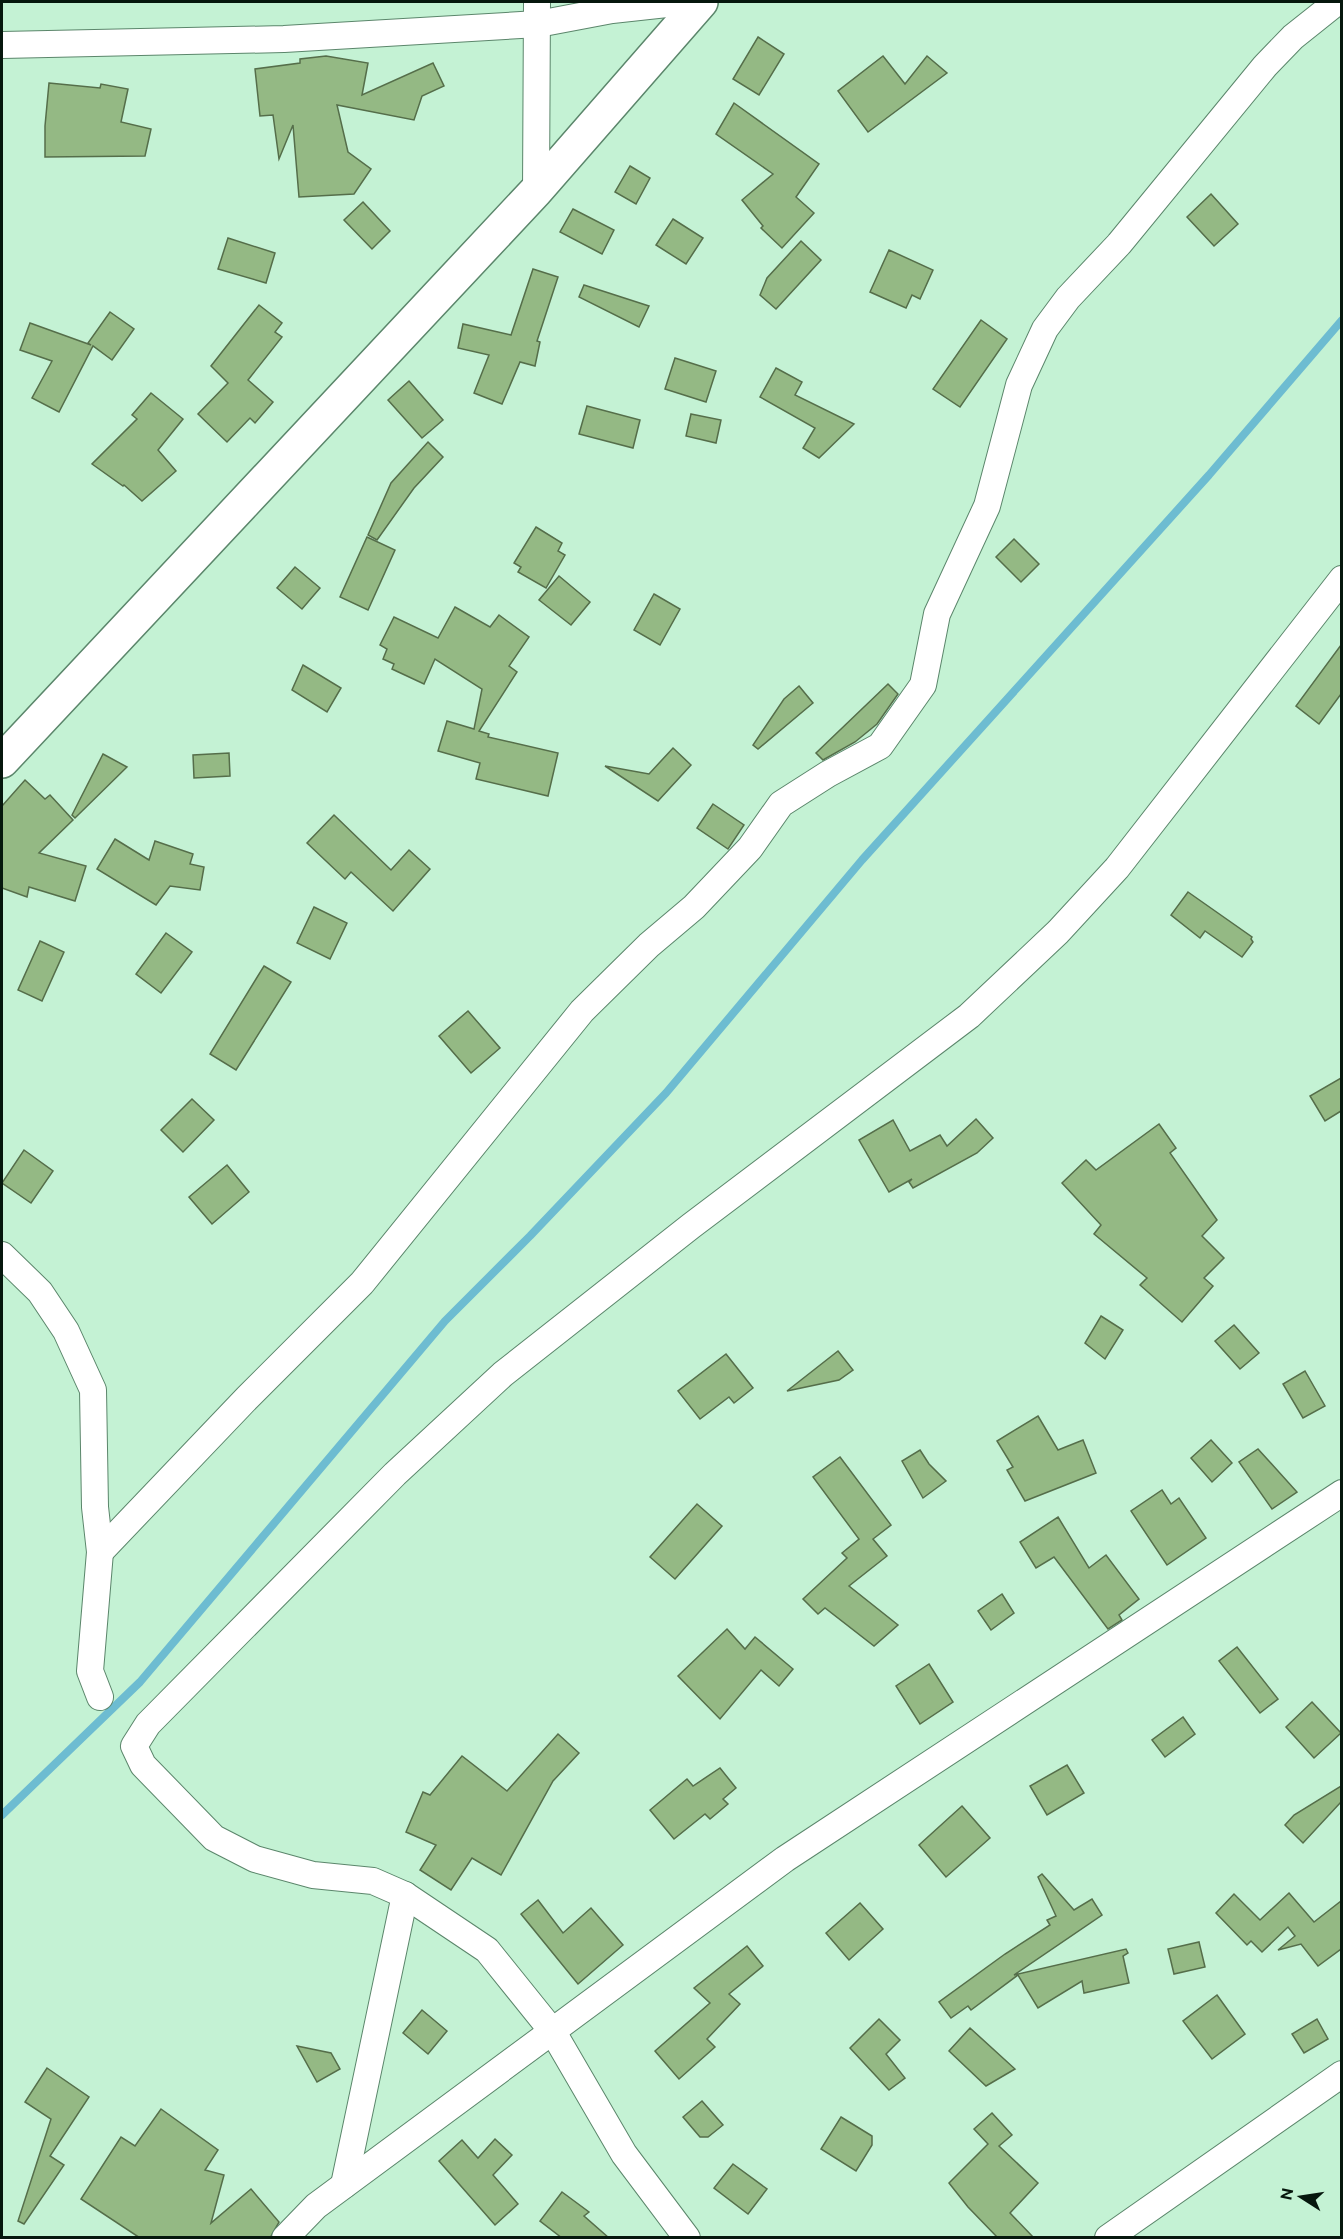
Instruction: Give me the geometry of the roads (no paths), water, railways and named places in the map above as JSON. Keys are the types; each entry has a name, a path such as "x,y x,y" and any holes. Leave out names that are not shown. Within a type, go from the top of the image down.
{"street":[{"path":"2,45 284,39 538,13 612,10 685,2"},
{"path":"2,761 536,191 701,2"},
{"path":"100,1552 247,1398 362,1283 582,1011 649,945 694,907 750,848 781,804 828,774 880,746 923,685 937,614 987,506 1019,385 1045,329 1068,298 1119,244 1265,66 1293,37 1337,2"},
{"path":"536,191 538,13"},
{"path":"687,2238 624,2154 553,2032 487,1950 405,1895 373,1881 313,1875 255,1859 214,1838 142,1765 134,1746 148,1724 387,1482 503,1374 700,1219 969,1016 1058,932 1117,868 1341,579"},
{"path":"2,1254 40,1292 66,1331 93,1390 95,1507 100,1552 90,1671 100,1697"},
{"path":"285,2238 316,2206 785,1859 1341,1493"},
{"path":"344,2185 405,1895"},
{"path":"1108,2238 1330,2090 1341,2074"}],"waterway":[{"path":"2,1815 140,1682 445,1321 530,1236 666,1093 862,860 1209,475 1342,320"}]}
